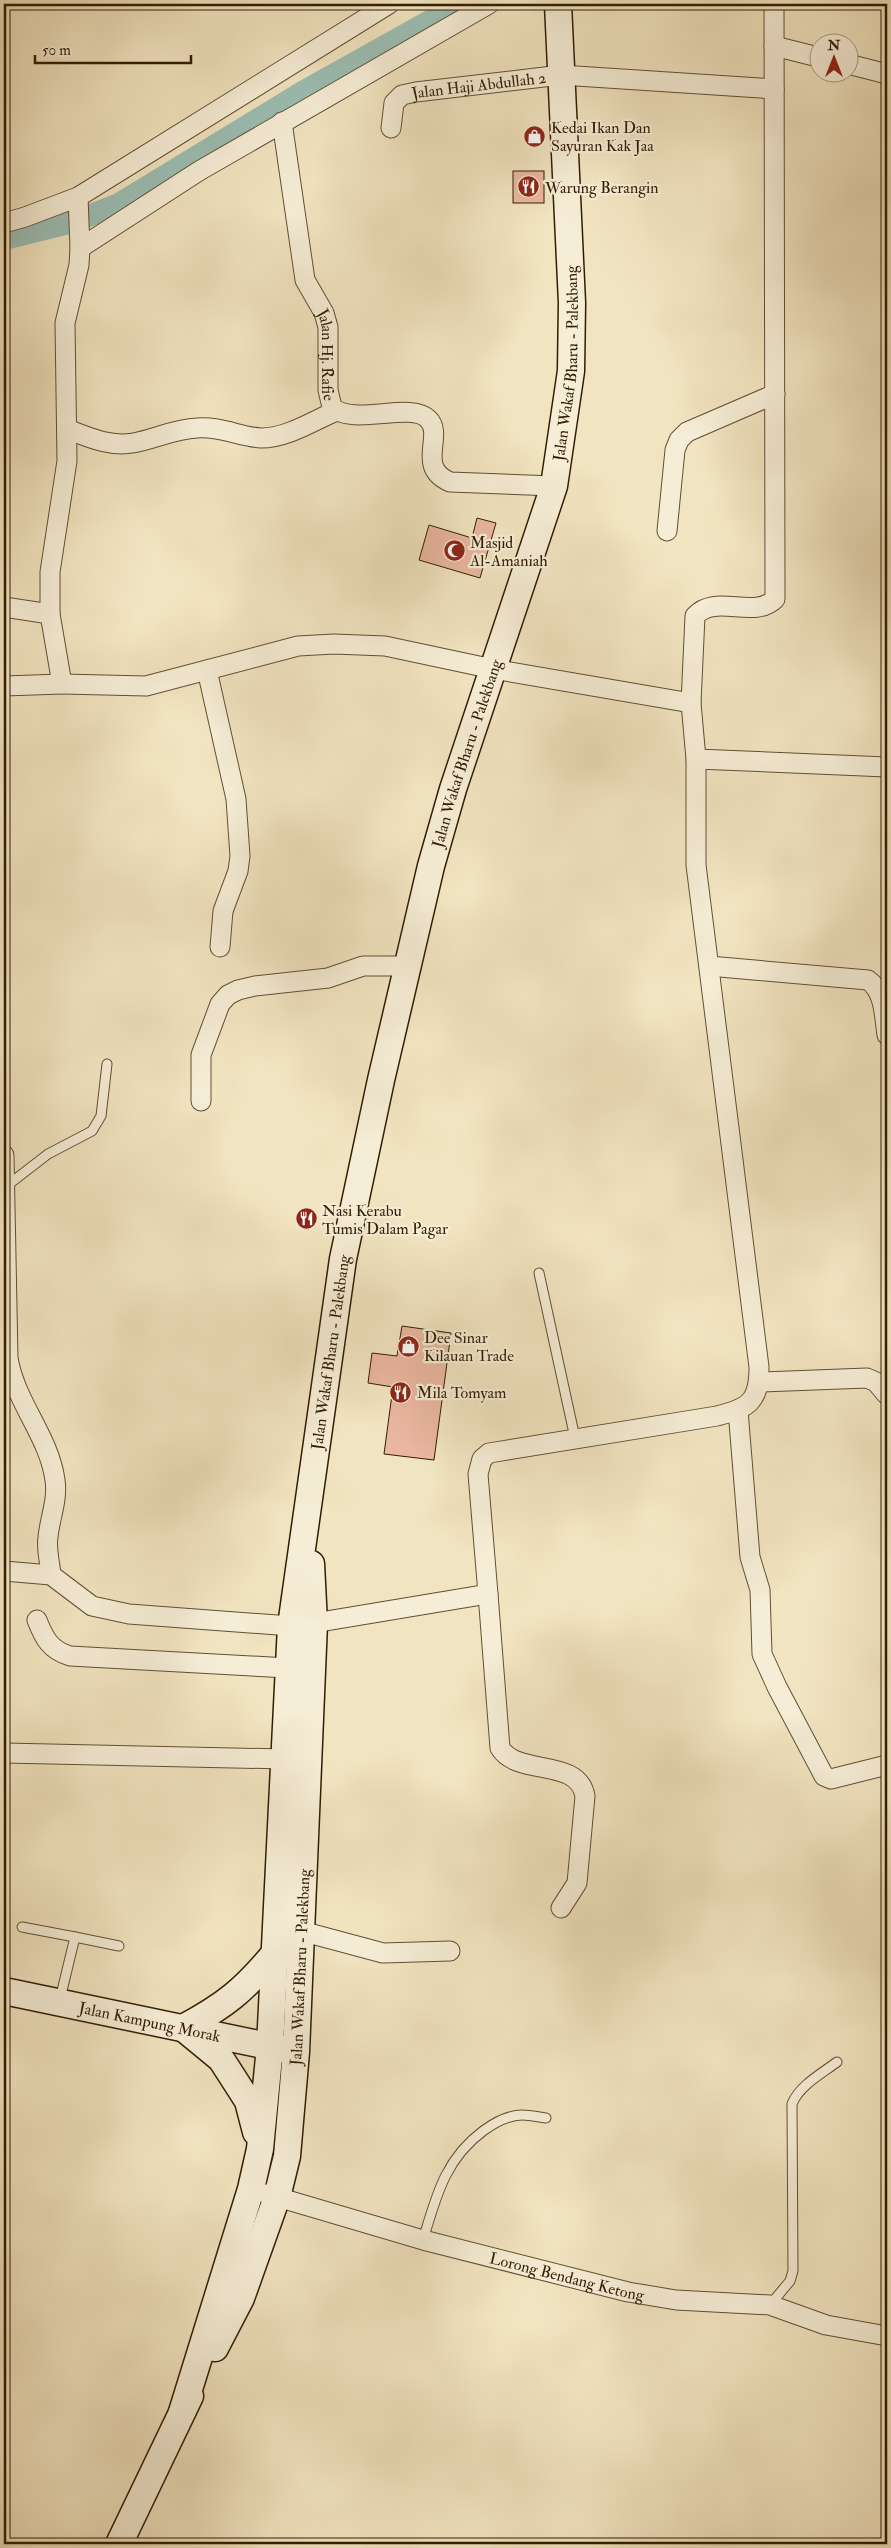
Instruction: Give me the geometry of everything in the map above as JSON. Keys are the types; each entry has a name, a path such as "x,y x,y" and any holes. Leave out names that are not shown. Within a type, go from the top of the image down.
{"main road":[{"name":"Jalan Wakaf Bharu - Palekbang","path":"123,2543 182,2412 241,2298 277,2197 287,2156 296,2052 301,1931 302,1625 307,1500 342,1259 431,866 493,669 554,486 571,370 572,303 558,4"},
{"name":"Jalan Wakaf Bharu - Palekbang","path":"182,2412 251,2189 260,2149 270,2046 288,1668 302,1625"},
{"path":"260,2149 248,2101 221,2059 183,2028 218,2009 249,1983 275,1953"},
{"name":"Jalan Kampung Morak","path":"4,1991 296,2052"}],"street":[{"path":"80,248 199,171 489,4"},
{"path":"562,1908 578,1882 585,1796 583,1788 573,1776 510,1759 500,1748 478,1474 482,1459 496,1451 717,1416 738,1410 752,1401 759,1382 696,865 696,760 690,703 695,616 701,609 710,607 768,606 774,599 774,4"},
{"path":"4,222 78,203 379,6"},
{"path":"774,46 808,54"},
{"path":"858,67 887,74"},
{"name":"Jalan Haji Abdullah 2","path":"391,128 394,103 402,95 561,74 774,89"},
{"name":"Jalan Hj. Rafie","path":"282,122 305,280 324,313 328,326 329,402 336,411 346,414 413,413 425,416 432,426 434,469 441,478 450,482 554,486"},
{"path":"62,684 50,614 50,572 67,461 65,323 79,265 78,203"},
{"path":"667,531 675,450 679,440 687,432 775,394"},
{"path":"67,429 104,443 133,443 196,428 214,427 260,438 277,436 297,429 336,411"},
{"path":"4,607 50,614"},
{"path":"4,686 62,684 146,686 298,646 334,644 385,646 493,669 690,703"},
{"path":"206,670 237,803 240,856 238,871 223,911 220,947"},
{"path":"696,760 887,767"},
{"path":"201,1100 201,1056 220,1004 228,995 256,986 328,978 363,966 408,966"},
{"path":"709,966 868,980 879,990 887,1035"},
{"path":"4,1155 8,1358 16,1389 46,1446 55,1479 56,1497 47,1538 51,1575"},
{"path":"759,1382 867,1378 876,1382 887,1395"},
{"path":"738,1410 750,1557 760,1590 762,1654 777,1687 824,1776 831,1778 887,1765"},
{"path":"4,1571 51,1575 92,1606 129,1614 302,1625 488,1594"},
{"path":"37,1620 45,1640 57,1652 70,1656 288,1668"},
{"path":"4,1753 285,1759"},
{"path":"301,1931 383,1953 450,1951"},
{"name":"Lorong Bendang Ketong","path":"251,2189 423,2240 628,2292 676,2300 770,2305 826,2325 887,2336"}],"lane":[{"path":"4,1188 48,1154 92,1131 101,1116 107,1064"},
{"path":"539,1273 575,1438"},
{"path":"22,1927 120,1946"},
{"path":"59,2002 75,1937"},
{"path":"770,2305 790,2281 793,2271 792,2104 798,2094 837,2062"},
{"path":"423,2240 438,2191 452,2162 474,2138 494,2123 521,2115 546,2118"}],"building":[{"name":"Warung Berangin","path":"513,171 544,171 544,203 513,203"},
{"name":"Masjid Al-Amaniah","path":"477,518 496,523 480,578 419,560 429,525 472,538"},
{"path":"402,1326 451,1333 434,1460 384,1454 393,1387 368,1383 372,1353 397,1356"}],"waterway":[{"path":"4,239 73,222 119,204 306,90 460,4"}],"place":[{"name":"Kedai Ikan Dan Sayuran Kak Jaa","path":"535,136"},
{"name":"Warung Berangin","path":"529,187"},
{"name":"Masjid Al-Amaniah","path":"454,551"},
{"name":"Nasi Kerabu Tumis Dalam Pagar","path":"306,1219"},
{"name":"Dee Sinar Kilauan Trade","path":"408,1346"},
{"name":"Mila Tomyam","path":"401,1392"}]}
